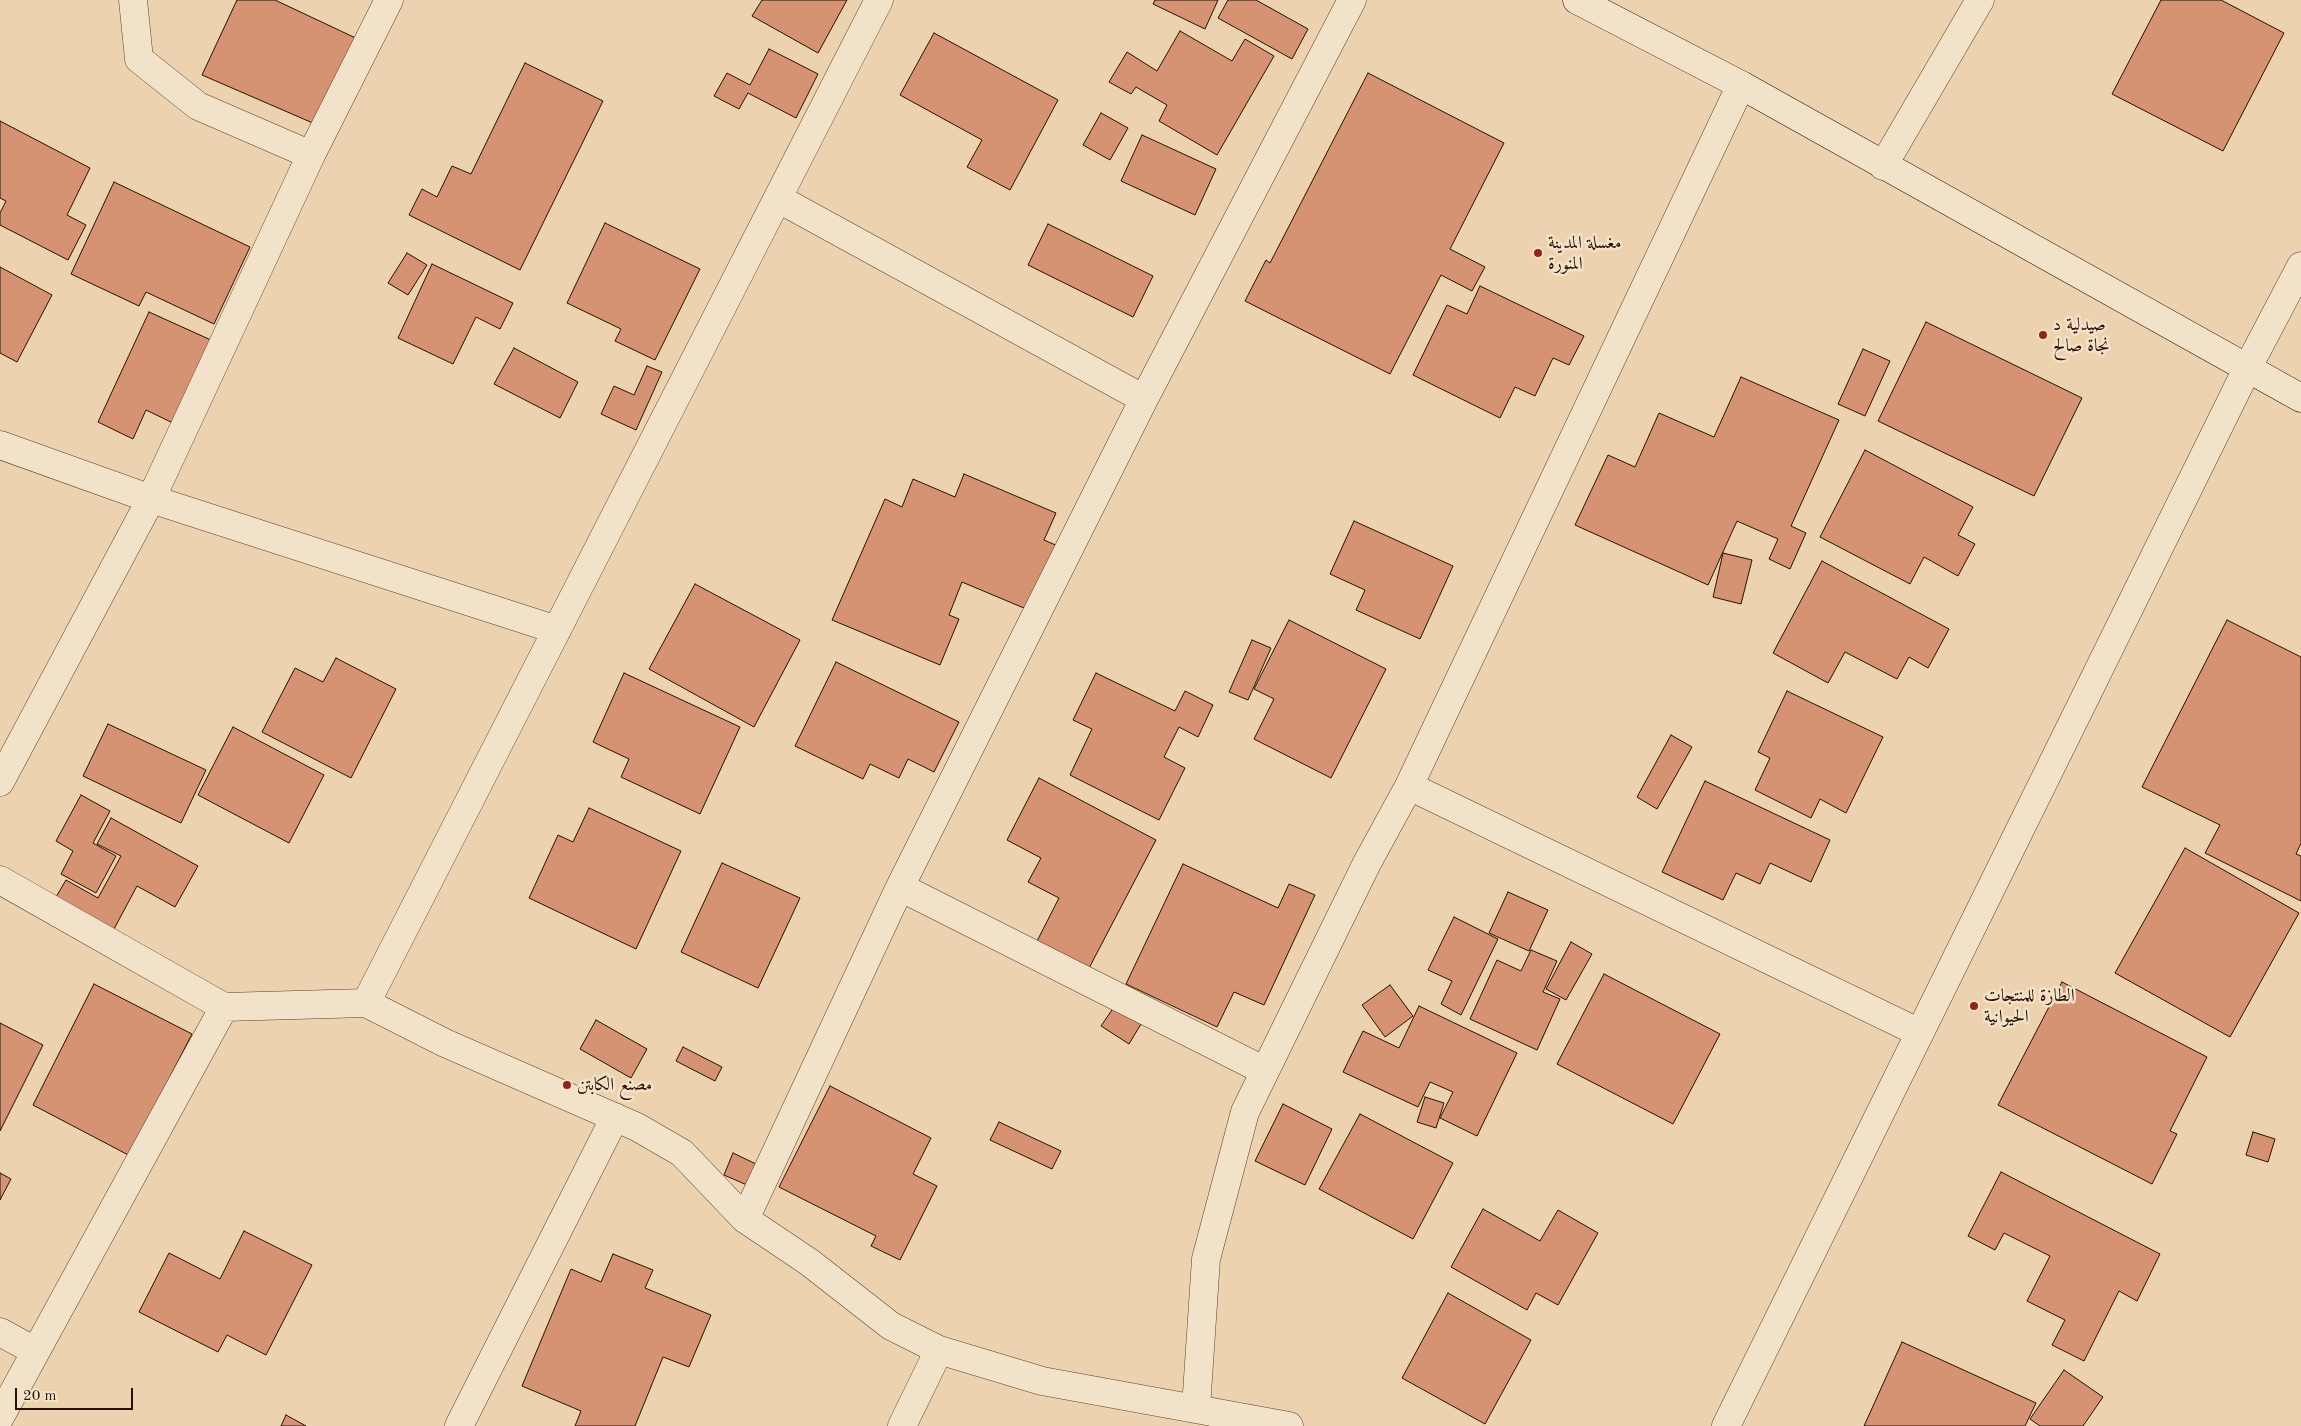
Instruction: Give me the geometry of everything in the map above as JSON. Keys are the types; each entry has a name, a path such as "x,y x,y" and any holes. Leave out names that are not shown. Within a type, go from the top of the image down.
{"street":[{"path":"133,0 139,59 198,106 311,154"},
{"path":"0,782 152,499 311,154 389,0"},
{"path":"366,1003 779,199 879,0"},
{"path":"745,1220 900,887 1144,399 1352,0"},
{"path":"1577,0 1741,85 2301,398"},
{"path":"1883,166 1980,0"},
{"path":"1196,1408 1206,1259 1245,1112 1368,863 1409,786 1741,85"},
{"path":"779,199 1144,399"},
{"path":"1726,1426 2248,367 2301,266"},
{"path":"0,445 152,499 557,630"},
{"path":"1409,786 1920,1033"},
{"path":"0,880 224,1007 366,1003 445,1043 637,1127 682,1153 745,1220 808,1262 890,1326 939,1350 1042,1381 1289,1426"},
{"path":"900,887 1266,1071"},
{"path":"0,1417 34,1351 224,1007"},
{"path":"459,1426 615,1117"},
{"path":"0,1332 34,1351"},
{"path":"902,1426 939,1350"}],"building":[{"path":"237,0 275,0 362,41 322,127 202,75"},
{"path":"762,0 847,0 818,53 752,16"},
{"path":"1155,0 1218,0 1205,29 1153,4"},
{"path":"1228,0 1256,0 1308,29 1292,59 1218,18"},
{"path":"2161,0 2221,0 2284,33 2223,151 2112,94"},
{"path":"1180,31 1232,61 1245,39 1274,56 1217,155 1159,121 1167,105 1136,87 1131,94 1109,82 1127,52 1157,71"},
{"path":"934,33 1058,100 1010,190 967,167 982,140 900,95"},
{"path":"769,49 818,74 796,118 748,93 739,109 714,96 727,73 750,85"},
{"path":"525,63 603,101 520,270 409,215 422,189 437,197 452,166 471,174"},
{"path":"1368,73 1504,143 1450,249 1485,267 1472,291 1441,275 1390,374 1245,301 1266,260 1270,263"},
{"path":"1101,113 1128,128 1110,160 1083,145"},
{"path":"0,121 90,168 67,215 86,225 68,260 0,225 0,213 6,201 0,198"},
{"path":"1142,135 1216,169 1195,215 1121,181"},
{"path":"114,182 250,247 214,324 146,292 139,306 71,274"},
{"path":"605,223 700,269 655,360 615,341 621,329 567,303"},
{"path":"1048,224 1153,276 1133,317 1028,265"},
{"path":"407,253 427,265 408,295 388,283"},
{"path":"432,264 513,303 500,329 476,317 453,364 398,338"},
{"path":"0,267 52,295 17,362 0,353"},
{"path":"1480,286 1584,336 1569,365 1553,358 1535,396 1515,387 1500,418 1413,375 1447,305 1467,314"},
{"path":"149,312 211,340 173,423 146,410 133,439 98,422"},
{"path":"1926,322 2082,398 2034,496 1878,421"},
{"path":"514,348 578,382 560,418 494,384"},
{"path":"1863,349 1890,361 1865,416 1838,404"},
{"path":"647,366 662,372 636,430 601,414 614,386 634,395"},
{"path":"1741,377 1839,420 1791,526 1806,533 1790,569 1769,559 1778,539 1737,521 1708,585 1575,525 1608,455 1635,467 1659,413 1714,437"},
{"path":"1865,450 1973,507 1958,535 1975,544 1958,576 1924,557 1910,584 1820,537"},
{"path":"964,474 1056,513 1044,540 1058,546 1031,611 962,582 949,615 959,619 940,665 832,620 885,499 902,507 913,479 955,497"},
{"path":"1354,521 1453,566 1420,639 1356,610 1365,590 1330,574"},
{"path":"1723,553 1752,560 1741,604 1713,597"},
{"path":"1822,561 1949,629 1928,668 1909,657 1897,679 1845,652 1828,683 1773,653"},
{"path":"695,584 800,640 754,727 649,669"},
{"path":"1289,620 1386,669 1331,778 1254,739 1274,699 1254,689"},
{"path":"2227,620 2301,657 2301,843 2296,854 2301,856 2301,901 2205,853 2220,825 2142,787"},
{"path":"1252,640 1271,648 1248,700 1229,692"},
{"path":"336,658 396,689 351,778 262,732 295,668 323,682"},
{"path":"836,662 959,722 934,772 908,759 899,778 870,764 863,779 795,746"},
{"path":"624,673 740,727 700,814 621,777 629,759 593,742"},
{"path":"1096,673 1175,711 1185,691 1213,705 1198,737 1179,727 1164,757 1185,768 1159,820 1070,775 1092,729 1073,720"},
{"path":"1787,691 1883,737 1846,813 1820,799 1811,818 1755,790 1770,758 1758,752"},
{"path":"108,724 206,770 181,823 83,776"},
{"path":"233,727 324,775 289,843 198,795"},
{"path":"1671,735 1692,747 1657,809 1637,797"},
{"path":"1039,778 1156,840 1087,972 1035,945 1059,898 1028,882 1041,858 1007,840"},
{"path":"1705,781 1830,840 1811,882 1770,863 1760,884 1736,873 1723,900 1662,872"},
{"path":"81,795 110,811 93,843 116,856 96,893 61,874 73,851 56,841"},
{"path":"589,808 681,851 636,949 529,898 558,835 573,842"},
{"path":"111,818 198,866 175,907 137,886 114,929 56,897 66,880 98,898 121,856 97,844"},
{"path":"2185,848 2299,913 2230,1037 2115,973"},
{"path":"722,863 800,898 758,988 681,952"},
{"path":"1183,864 1278,908 1289,884 1315,895 1264,1005 1234,992 1217,1027 1126,984"},
{"path":"1508,892 1548,910 1529,951 1489,933"},
{"path":"1454,917 1498,939 1461,1015 1441,1004 1452,981 1428,970"},
{"path":"1571,942 1592,954 1566,1000 1546,989"},
{"path":"1531,950 1557,961 1543,992 1560,999 1537,1050 1470,1019 1497,960 1521,971"},
{"path":"1604,974 1720,1034 1673,1124 1557,1064"},
{"path":"2062,982 2207,1057 2170,1131 2177,1134 2152,1184 1998,1105"},
{"path":"94,984 192,1034 161,1094 136,1159 33,1105"},
{"path":"1390,985 1413,1016 1385,1037 1362,1005"},
{"path":"1419,1006 1517,1053 1477,1136 1440,1118 1453,1092 1430,1082 1418,1107 1343,1072 1363,1031 1399,1048"},
{"path":"1114,1007 1141,1024 1129,1044 1101,1026"},
{"path":"596,1020 647,1049 631,1078 580,1049"},
{"path":"0,1023 43,1045 0,1131"},
{"path":"683,1047 722,1067 715,1081 676,1061"},
{"path":"830,1086 931,1138 913,1174 937,1186 900,1260 871,1246 876,1236 779,1187"},
{"path":"1425,1097 1444,1103 1436,1128 1417,1122"},
{"path":"1283,1104 1332,1129 1305,1185 1255,1161"},
{"path":"1360,1114 1453,1163 1413,1239 1319,1189"},
{"path":"999,1122 1061,1151 1052,1169 990,1140"},
{"path":"2253,1132 2275,1139 2268,1162 2246,1155"},
{"path":"733,1153 756,1164 747,1185 724,1175"},
{"path":"2001,1172 2160,1254 2137,1301 2119,1291 2084,1361 2052,1345 2065,1320 2027,1301 2050,1256 2004,1233 1995,1250 1968,1236"},
{"path":"0,1173 11,1179 0,1200"},
{"path":"1483,1209 1540,1241 1558,1210 1598,1233 1558,1305 1536,1293 1527,1310 1451,1267"},
{"path":"244,1231 312,1265 266,1355 227,1335 218,1352 139,1312 169,1253 220,1279"},
{"path":"613,1254 653,1270 645,1288 711,1315 689,1367 663,1357 635,1426 575,1426 581,1411 522,1386 571,1269 601,1282"},
{"path":"1448,1293 1531,1340 1485,1424 1402,1378"},
{"path":"1902,1342 2036,1403 2025,1426 1864,1426"},
{"path":"2064,1370 2103,1397 2083,1426 2040,1426 2030,1419"},
{"path":"286,1415 306,1426 281,1426"}],"place":[{"name":"مغسلة المدينة المنورة","path":"1538,253"},
{"name":"صيدلية د نجاة صالح","path":"2043,335"},
{"name":"الطازة للمنتجات الحيوانية","path":"1974,1006"},
{"name":"مصنع الكابتن","path":"567,1085"}]}
